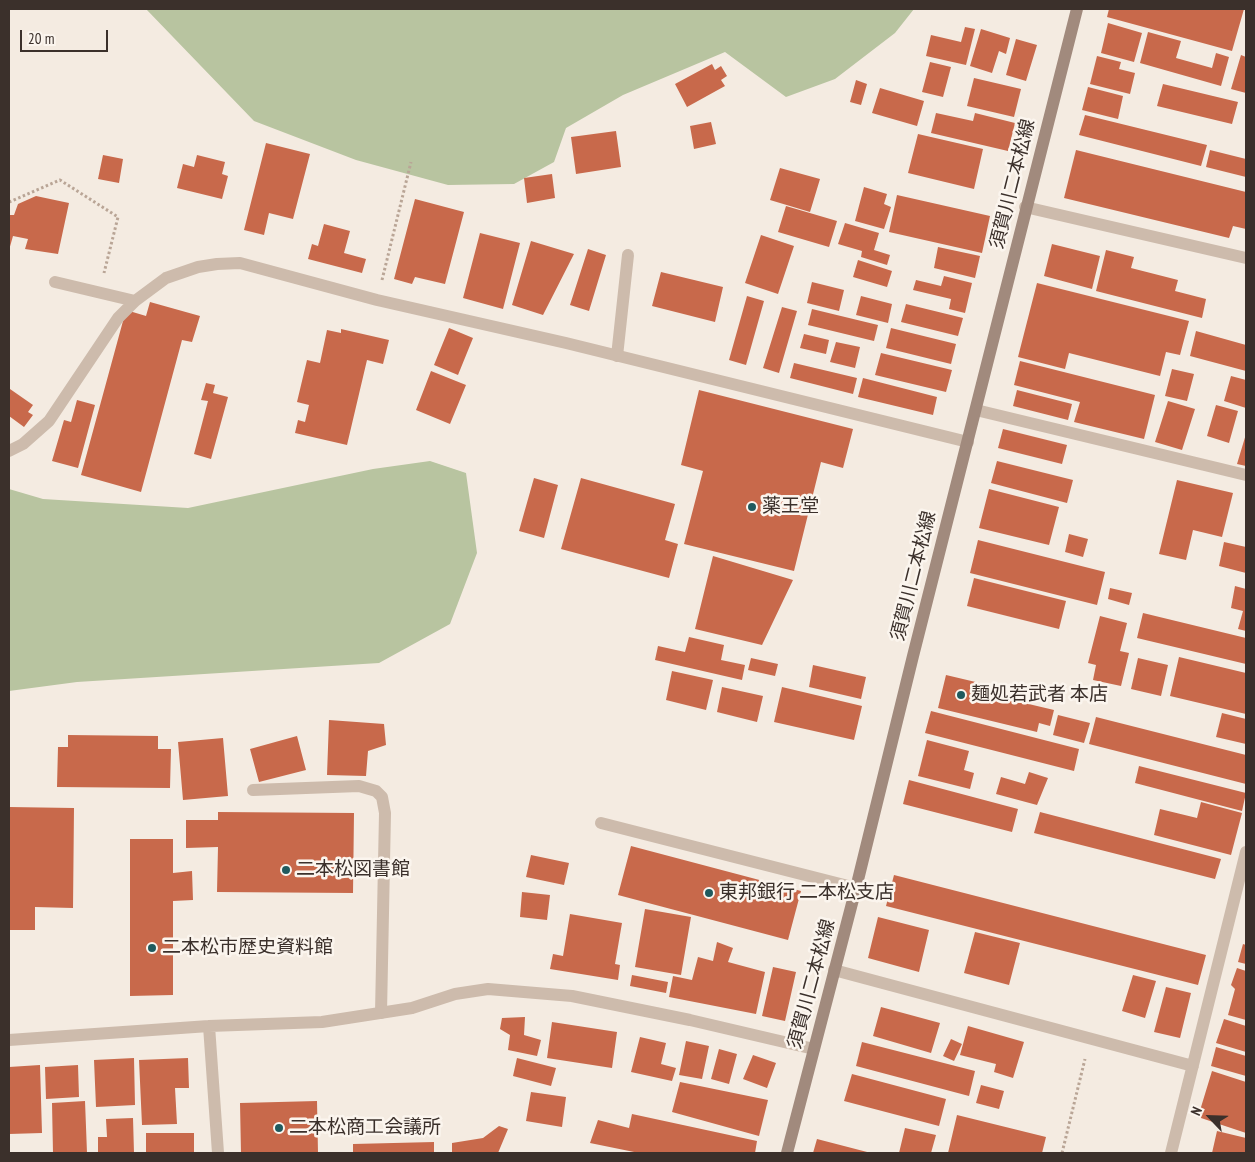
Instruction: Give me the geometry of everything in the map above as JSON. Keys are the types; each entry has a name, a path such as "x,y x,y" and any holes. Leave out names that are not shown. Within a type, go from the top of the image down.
{"main road":[{"name":"須賀川二本松線","path":"787,1153 856,888 1025,207 1077,9"}],"street":[{"path":"1025,207 1246,258"},
{"path":"617,356 628,254"},
{"path":"9,451 23,444 49,421 118,318 135,301 166,278 198,267 240,263 377,300 617,356 968,442"},
{"path":"55,282 135,301"},
{"path":"976,410 1246,475"},
{"path":"253,790 360,786 376,791 382,797 386,813 381,1013"},
{"path":"601,823 856,888"},
{"path":"1171,1153 1246,852"},
{"path":"834,970 1193,1066"},
{"path":"9,1040 209,1026 322,1022 412,1008 455,994 488,989 572,996 690,1020 814,1049"},
{"path":"209,1026 218,1153"}],"path":[{"path":"377,300 411,162"},
{"path":"9,202 60,180 118,217 99,293"},
{"path":"1062,1153 1090,1039"}],"green space":[{"path":"146,9 914,9 895,33 835,79 786,97 725,52 623,95 566,128 554,162 514,184 448,185 356,160 254,121"},
{"path":"430,461 466,473 477,553 450,624 379,663 77,682 9,691 9,489 43,499 188,508 373,469"}],"building":[{"path":"1109,9 1244,9 1232,51 1107,17"},
{"path":"1108,23 1142,33 1134,62 1101,53"},
{"path":"965,27 975,29 966,65 926,56 931,35 961,42"},
{"path":"981,29 1010,38 1006,54 999,51 992,73 970,66"},
{"path":"1148,32 1181,41 1176,58 1212,68 1216,53 1229,57 1221,86 1140,63"},
{"path":"1016,39 1037,45 1026,81 1006,75"},
{"path":"1241,55 1246,57 1246,93 1231,89"},
{"path":"1097,56 1121,62 1119,69 1135,73 1130,94 1090,84"},
{"path":"930,62 951,67 943,97 922,92"},
{"path":"712,64 715,70 721,66 727,76 721,80 725,86 687,107 675,84"},
{"path":"974,78 1021,89 1014,117 967,106"},
{"path":"856,80 867,84 861,105 850,102"},
{"path":"1163,84 1238,102 1232,124 1157,106"},
{"path":"1088,87 1123,96 1118,119 1082,110"},
{"path":"880,88 924,101 917,126 872,113"},
{"path":"936,113 973,121 975,113 1015,123 1008,151 931,133"},
{"path":"1085,115 1207,145 1201,166 1079,135"},
{"path":"711,122 716,144 694,149 690,126"},
{"path":"616,131 621,167 576,174 571,137"},
{"path":"918,134 983,149 974,189 908,173"},
{"path":"266,143 310,154 293,219 269,213 264,235 244,230"},
{"path":"1076,150 1246,192 1246,229 1233,226 1229,238 1064,198"},
{"path":"1210,150 1246,159 1246,177 1206,167"},
{"path":"103,155 123,159 119,183 98,179"},
{"path":"197,155 225,162 222,174 228,176 222,199 177,188 183,164 194,167"},
{"path":"780,168 820,179 810,212 770,200"},
{"path":"552,174 555,198 527,203 524,178"},
{"path":"864,187 887,194 884,204 891,207 884,229 855,221"},
{"path":"897,195 990,216 982,253 889,232"},
{"path":"36,196 69,203 58,254 25,249 28,239 13,236 9,250 9,215 14,215 18,204"},
{"path":"415,199 464,212 445,284 415,277 412,284 394,279"},
{"path":"786,206 837,221 829,247 778,232"},
{"path":"845,223 879,233 874,250 890,255 887,265 861,257 862,251 838,244"},
{"path":"324,224 350,231 344,253 366,259 362,273 308,259 312,244 318,246"},
{"path":"480,233 520,243 503,309 463,298"},
{"path":"761,235 794,246 778,294 745,283"},
{"path":"531,241 574,254 543,315 512,305"},
{"path":"1052,244 1100,256 1092,289 1044,276"},
{"path":"938,247 980,256 975,278 934,268"},
{"path":"588,249 606,255 589,311 570,305"},
{"path":"1106,250 1134,257 1131,268 1178,280 1175,291 1206,299 1202,318 1096,291"},
{"path":"858,260 892,271 887,287 853,277"},
{"path":"661,272 723,287 715,322 652,306"},
{"path":"944,276 972,283 965,313 949,309 951,299 913,290 916,280 941,286"},
{"path":"812,282 844,290 839,311 807,303"},
{"path":"1037,283 1189,321 1180,355 1166,352 1160,376 1069,353 1065,369 1018,357"},
{"path":"747,296 764,301 746,365 729,360"},
{"path":"861,296 892,304 888,323 856,315"},
{"path":"150,302 200,316 192,342 182,340 141,492 81,475 126,310 146,316"},
{"path":"906,304 963,318 958,336 901,322"},
{"path":"782,307 797,311 779,373 763,368"},
{"path":"812,309 878,325 874,341 808,325"},
{"path":"449,328 473,338 458,375 434,365"},
{"path":"891,328 956,344 951,364 886,348"},
{"path":"341,329 389,340 383,364 367,360 347,445 295,433 298,420 305,422 309,405 297,402 307,360 320,363 327,330 341,333"},
{"path":"1196,331 1246,345 1246,371 1190,356"},
{"path":"804,334 829,340 826,354 800,348"},
{"path":"836,342 860,347 855,368 830,362"},
{"path":"881,353 952,370 946,392 875,375"},
{"path":"1020,361 1155,395 1144,439 1074,422 1080,402 1014,385"},
{"path":"794,363 857,378 853,394 790,378"},
{"path":"1172,369 1194,374 1187,401 1165,396"},
{"path":"431,371 466,385 450,424 416,410"},
{"path":"1231,376 1246,380 1246,408 1224,401"},
{"path":"863,378 937,397 933,415 858,397"},
{"path":"206,383 215,385 213,393 228,397 211,459 194,454 208,401 201,400"},
{"path":"10,389 33,405 28,412 33,415 24,427 9,416"},
{"name":"薬王堂","path":"699,390 853,429 843,468 821,462 794,571 684,544 703,471 681,465"},
{"path":"1017,390 1072,404 1068,420 1013,406"},
{"path":"77,400 95,405 78,468 52,461 64,420 71,422"},
{"path":"1168,401 1195,409 1182,450 1155,442"},
{"path":"1216,405 1238,411 1229,443 1207,436"},
{"path":"1003,429 1067,445 1062,464 998,448"},
{"path":"1246,434 1246,466 1237,464"},
{"path":"997,461 1073,480 1067,503 991,483"},
{"path":"534,478 558,485 544,538 519,531"},
{"path":"581,478 675,504 665,540 678,544 669,578 561,549"},
{"path":"1177,480 1233,493 1222,537 1193,530 1186,560 1159,554"},
{"path":"989,489 1059,507 1049,545 979,528"},
{"path":"1069,534 1088,539 1083,557 1065,552"},
{"path":"978,540 1105,572 1097,605 970,573"},
{"path":"1224,542 1246,547 1246,573 1219,566"},
{"path":"713,556 793,580 762,645 695,629"},
{"path":"974,578 1066,601 1059,629 967,606"},
{"path":"1235,586 1246,589 1246,631 1238,629 1243,611 1231,608"},
{"path":"1110,588 1132,593 1129,605 1108,599"},
{"path":"1143,613 1246,638 1246,664 1137,638"},
{"path":"1100,616 1127,623 1120,651 1129,653 1121,686 1093,680 1096,665 1088,663"},
{"path":"689,637 724,645 721,660 745,665 742,680 655,660 658,646 685,652"},
{"path":"1179,657 1246,673 1246,714 1170,696"},
{"path":"751,658 778,664 775,676 748,670"},
{"path":"1138,658 1168,665 1161,696 1131,689"},
{"path":"813,665 866,677 861,699 809,687"},
{"path":"672,671 713,680 706,710 666,700"},
{"path":"946,675 1001,688 999,697 1054,710 1050,726 1039,723 1037,732 938,708"},
{"path":"722,687 763,696 757,722 717,712"},
{"path":"782,687 862,706 854,740 774,722"},
{"path":"931,711 1079,749 1074,771 925,733"},
{"path":"1222,713 1246,719 1246,744 1216,737"},
{"path":"1058,715 1090,723 1084,743 1053,735"},
{"path":"1096,717 1246,755 1246,784 1089,744"},
{"path":"329,720 384,724 386,745 368,751 366,776 327,775"},
{"path":"68,735 158,736 158,749 171,749 170,788 57,787 58,747 68,747"},
{"path":"297,736 306,770 259,782 250,749"},
{"path":"223,738 228,796 183,800 178,742"},
{"path":"927,740 969,751 964,770 974,773 970,789 918,776"},
{"path":"1139,766 1246,793 1242,811 1135,783"},
{"path":"1029,772 1048,778 1037,805 996,794 1001,777 1025,784"},
{"path":"909,780 1018,809 1012,832 903,804"},
{"path":"1201,802 1242,813 1231,855 1154,835 1160,809 1197,818"},
{"path":"9,807 74,808 73,908 35,907 35,930 9,930"},
{"name":"二本松図書館","path":"218,812 354,813 353,893 217,892 218,847 186,848 186,820 218,820"},
{"path":"1040,812 1221,859 1215,879 1034,833"},
{"name":"二本松市歴史資料館","path":"130,839 173,839 173,873 192,871 193,900 173,901 173,995 130,996"},
{"name":"東邦銀行 二本松支店","path":"631,846 801,891 788,940 618,895"},
{"path":"531,855 569,863 564,885 526,877"},
{"path":"894,875 1206,955 1198,985 886,906"},
{"path":"522,892 550,895 547,920 520,917"},
{"path":"645,909 691,917 681,975 635,967"},
{"path":"570,914 622,923 615,964 620,965 618,980 550,969 553,954 563,956"},
{"path":"878,917 929,930 919,972 868,958"},
{"path":"975,932 1020,943 1009,985 964,973"},
{"path":"717,942 733,948 728,962 765,972 756,1014 669,997 673,976 692,980 698,957 713,961"},
{"path":"1243,944 1246,945 1246,964 1238,962"},
{"path":"773,967 796,972 785,1021 762,1016"},
{"path":"1237,968 1246,971 1246,1020 1228,1015 1235,989 1231,985"},
{"path":"632,975 668,982 666,993 630,986"},
{"path":"1133,975 1156,981 1145,1018 1122,1011"},
{"path":"1166,987 1191,993 1180,1038 1154,1032"},
{"path":"881,1007 940,1023 931,1053 873,1036"},
{"path":"525,1017 524,1035 541,1040 537,1056 508,1050 510,1035 500,1029 502,1018"},
{"path":"1224,1019 1246,1026 1246,1052 1216,1043"},
{"path":"552,1022 617,1032 612,1068 547,1058"},
{"path":"968,1026 1024,1042 1013,1078 994,1072 996,1064 960,1055"},
{"path":"640,1037 666,1043 661,1064 676,1068 672,1081 631,1072"},
{"path":"951,1039 962,1044 954,1061 943,1056"},
{"path":"686,1041 709,1046 702,1079 679,1075"},
{"path":"862,1042 975,1071 969,1096 856,1066"},
{"path":"1216,1047 1246,1056 1246,1076 1211,1066"},
{"path":"719,1049 737,1054 729,1084 711,1079"},
{"path":"753,1055 776,1063 767,1088 743,1079"},
{"path":"134,1058 135,1105 96,1107 94,1060"},
{"path":"188,1058 189,1088 175,1088 177,1124 142,1125 139,1060"},
{"path":"517,1058 556,1068 551,1086 513,1076"},
{"path":"40,1065 42,1133 9,1134 9,1067"},
{"path":"78,1065 79,1097 46,1099 45,1067"},
{"path":"1212,1071 1246,1082 1246,1133 1198,1117"},
{"path":"852,1074 946,1099 939,1126 844,1101"},
{"path":"680,1082 768,1100 759,1136 672,1112"},
{"path":"981,1085 1004,1091 999,1109 976,1103"},
{"path":"531,1092 566,1097 562,1127 526,1121"},
{"path":"85,1101 87,1153 53,1153 52,1103"},
{"name":"二本松商工会議所","path":"317,1101 318,1153 241,1153 240,1103"},
{"path":"632,1114 757,1141 755,1153 639,1153 590,1143 598,1120 629,1128"},
{"path":"957,1115 1046,1137 1042,1153 948,1153"},
{"path":"133,1118 134,1153 98,1153 98,1137 107,1137 106,1119"},
{"path":"499,1126 508,1129 498,1153 452,1153 452,1143 483,1138"},
{"path":"905,1128 936,1135 931,1153 899,1153"},
{"path":"1217,1131 1246,1138 1246,1153 1212,1153"},
{"path":"146,1133 194,1133 194,1153 146,1153"},
{"path":"817,1139 871,1153 813,1153"},
{"path":"434,1142 434,1153 353,1153 353,1144"}],"place":[{"name":"薬王堂","path":"752,507"},
{"name":"麺処若武者 本店","path":"961,695"},
{"name":"二本松図書館","path":"286,870"},
{"name":"東邦銀行 二本松支店","path":"709,893"},
{"name":"二本松市歴史資料館","path":"152,948"},
{"name":"二本松商工会議所","path":"279,1128"}]}
